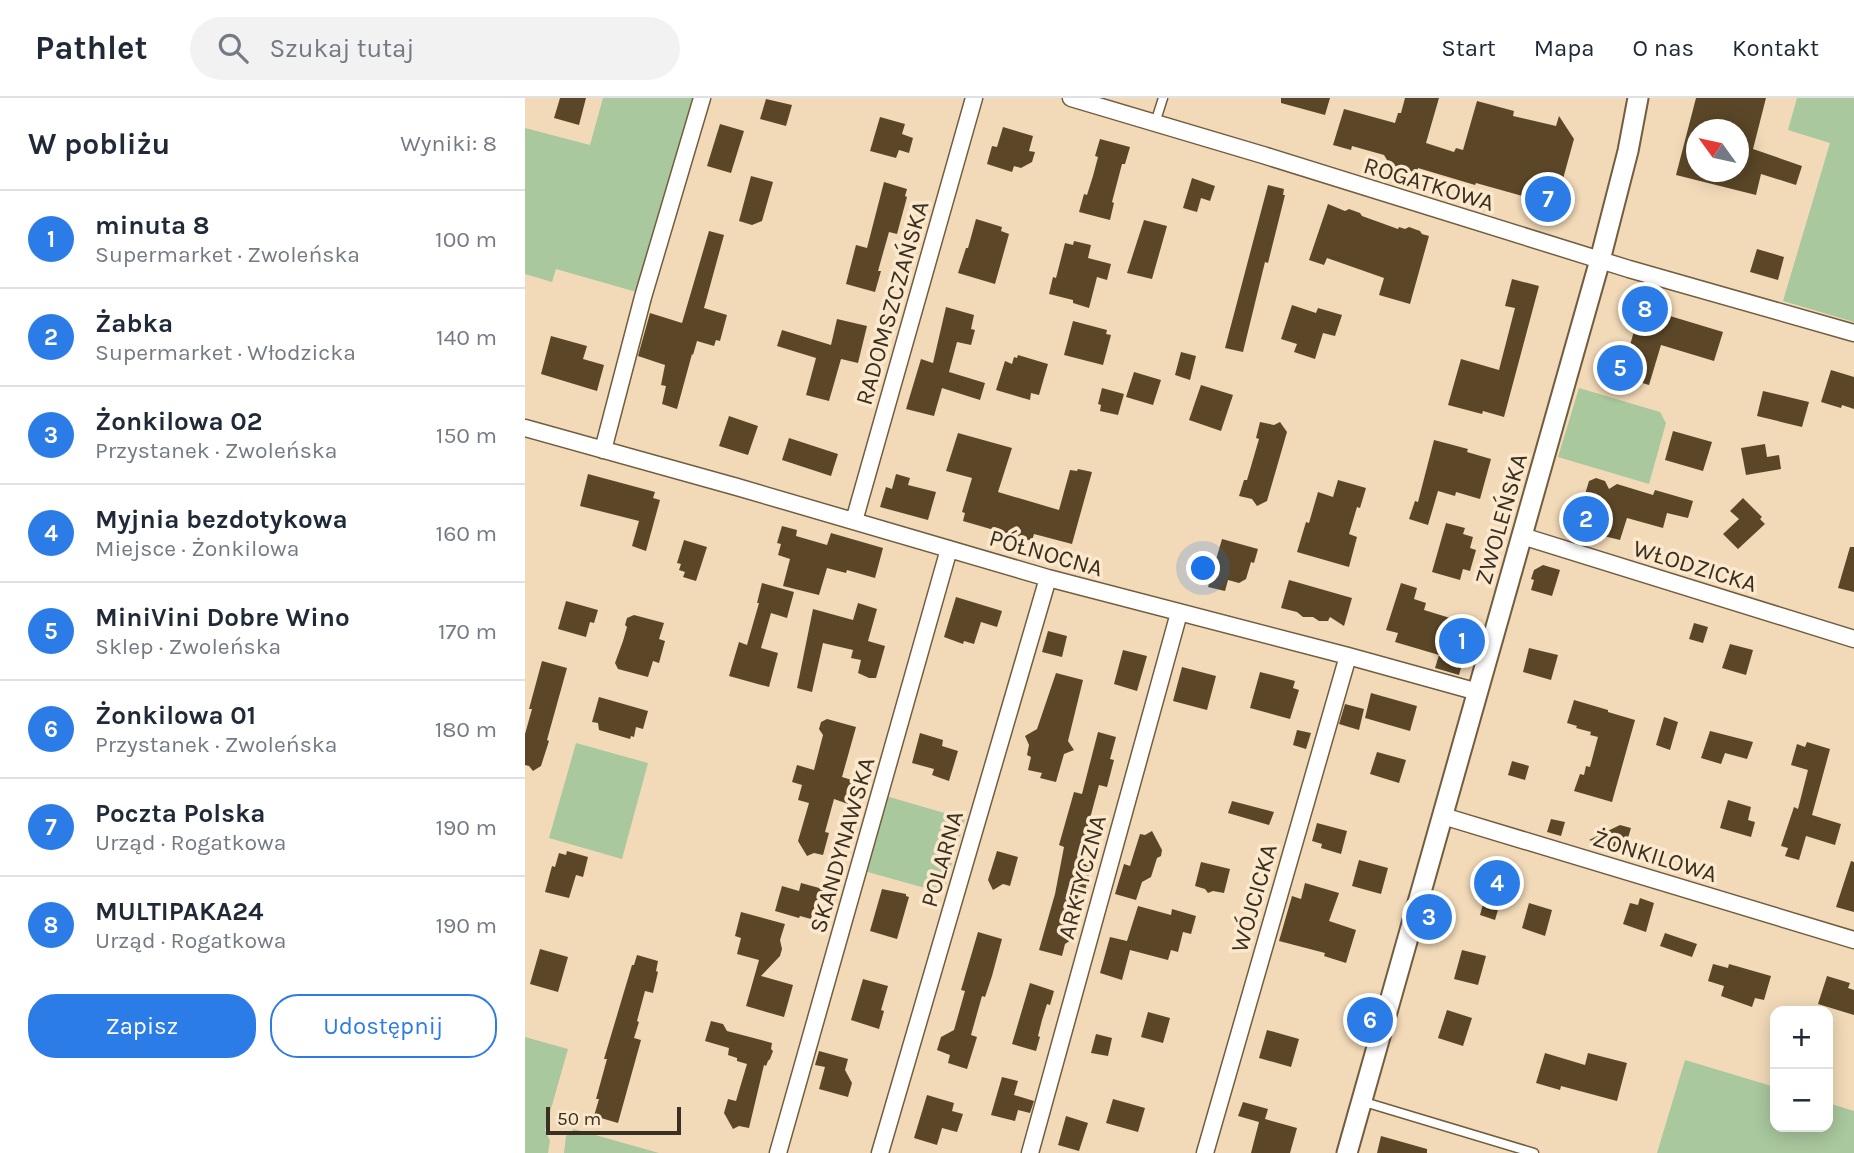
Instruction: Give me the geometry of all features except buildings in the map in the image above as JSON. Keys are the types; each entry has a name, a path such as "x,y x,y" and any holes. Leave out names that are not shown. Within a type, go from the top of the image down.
{"street":[{"path":"603,450 643,297 702,98"},
{"name":"RADOMSZCZAŃSKA","path":"854,521 974,98"},
{"name":"ROGATKOWA","path":"1071,98 1600,260 1854,333"},
{"name":"ZWOLEŃSKA","path":"1347,1153 1600,260 1628,151 1638,98"},
{"name":"PÓŁNOCNA","path":"525,428 1048,578 1478,692"},
{"name":"WŁODZICKA","path":"1522,536 1854,639"},
{"name":"SKANDYNAWSKA","path":"778,1153 949,549"},
{"name":"POLARNA","path":"880,1153 1048,578"},
{"name":"ARKTYCZNA","path":"1030,1153 1179,613"},
{"name":"WÓJCICKA","path":"1205,1153 1348,656"},
{"name":"ŻONKILOWA","path":"1443,816 1854,940"}],"lane":[{"path":"1155,123 1163,98"},
{"path":"1361,1101 1534,1153"}],"green space":[{"path":"603,98 693,98 640,293 556,269 552,282 525,274 525,128 590,145"},
{"path":"1797,98 1854,98 1854,322 1783,301 1830,143 1788,130"},
{"path":"1579,388 1660,412 1666,423 1649,484 1558,457"},
{"path":"576,743 648,763 622,859 549,838"},
{"path":"886,796 965,819 943,893 864,871"},
{"path":"525,1037 568,1049 545,1130 550,1141 548,1153 525,1153"},
{"path":"1685,1060 1770,1086 1770,1132 1833,1132 1833,1105 1854,1111 1854,1153 1657,1153"},
{"path":"574,1129 659,1153 564,1153 566,1136"}],"place":[{"name":"Poczta Polska","path":"1548,199"},
{"name":"MULTIPAKA24","path":"1645,309"},
{"name":"MiniVini Dobre Wino","path":"1620,368"},
{"name":"Żabka","path":"1586,519"},
{"name":"minuta 8","path":"1462,641"},
{"name":"Myjnia bezdotykowa","path":"1497,883"},
{"name":"Żonkilowa 02","path":"1429,917"},
{"name":"Żonkilowa 01","path":"1370,1020"}]}
